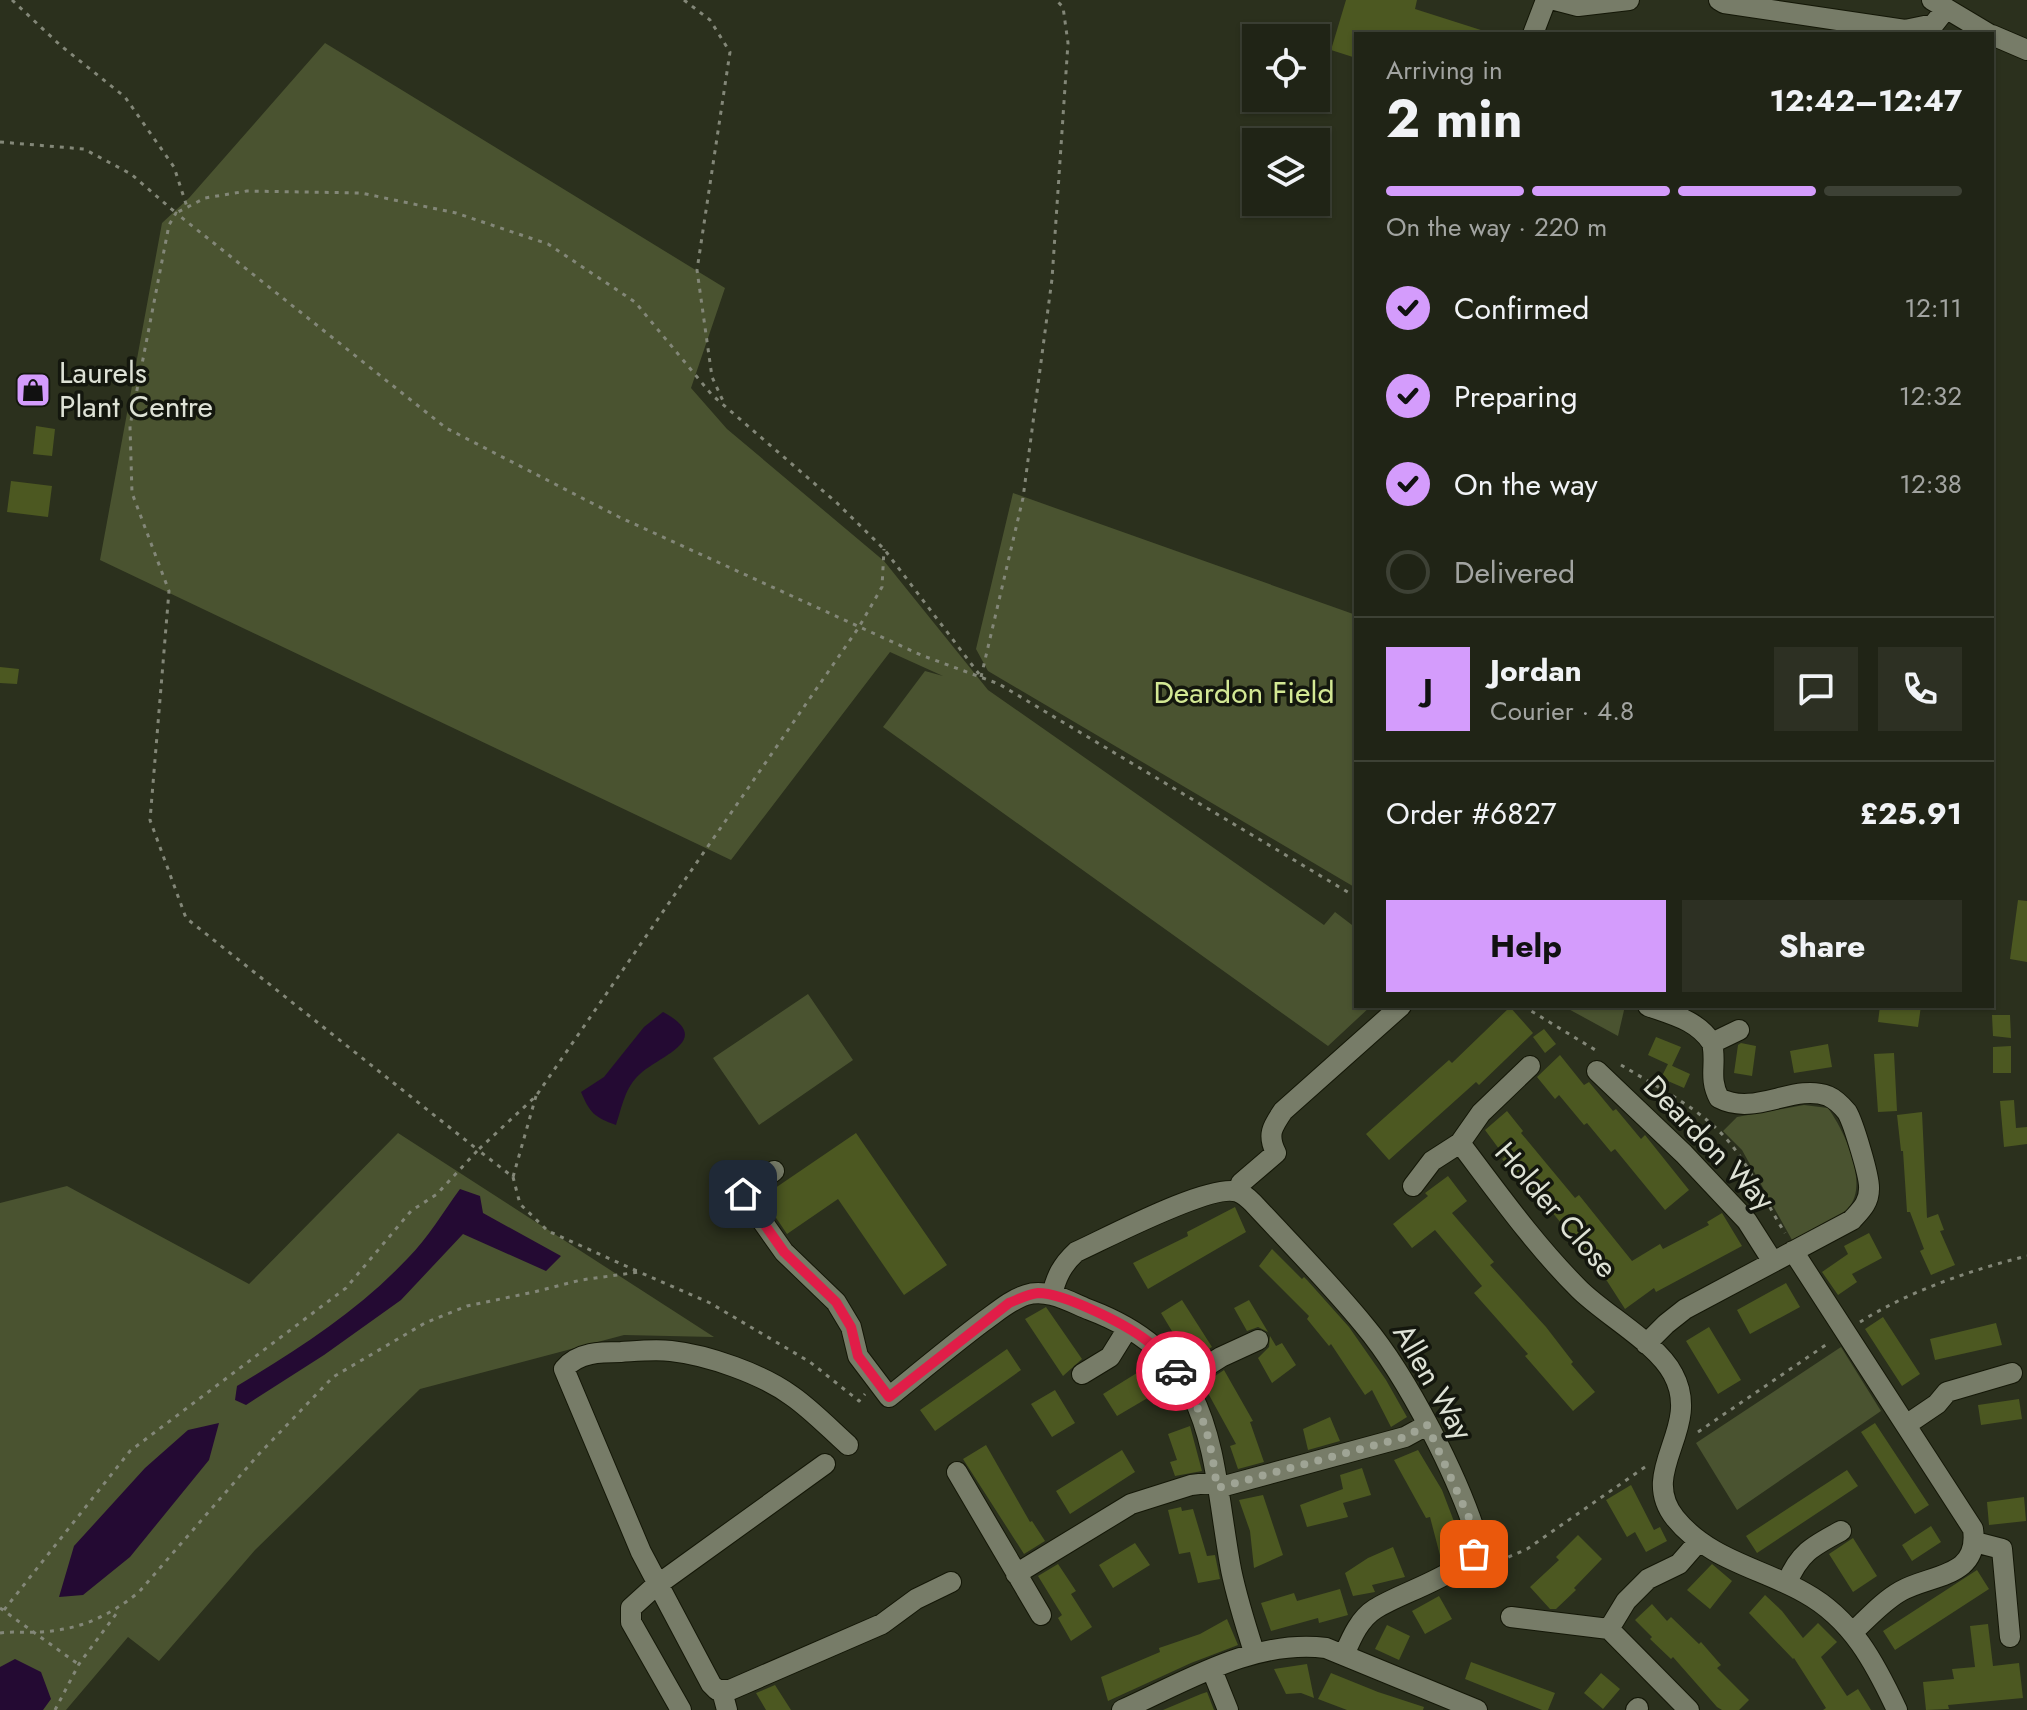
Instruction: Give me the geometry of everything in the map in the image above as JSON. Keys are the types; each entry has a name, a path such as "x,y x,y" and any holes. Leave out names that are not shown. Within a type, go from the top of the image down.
{"street":[{"path":"1534,32 1546,0"},
{"path":"1555,0 1578,6 1629,0"},
{"path":"1727,1 1905,30 1934,24 1939,5 1985,32"},
{"path":"1994,37 2027,50"},
{"path":"1052,1295 1056,1277 1064,1263 1076,1252 1199,1196 1246,1198 1241,1183 1276,1153 1269,1139 1272,1127 1283,1111 1399,1008"},
{"path":"1653,1008 1694,1023 1712,1043 1739,1030"},
{"name":"Deardon Way","path":"1646,1344 1685,1309 1773,1262 1789,1242 1852,1220 1867,1204 1870,1188 1868,1174 1849,1114 1830,1096 1816,1094 1748,1104 1728,1103 1719,1098 1712,1078 1715,1054 1712,1043"},
{"name":"Deardon Way","path":"1604,1062 1747,1221 1773,1262"},
{"name":"Holder Close","path":"1413,1186 1432,1161 1460,1143 1481,1113 1530,1066"},
{"name":"Holder Close","path":"1460,1143 1535,1242 1581,1292 1646,1344"},
{"path":"774,1171 743,1194 784,1252 836,1302 851,1327 858,1356 883,1390 1009,1303 1041,1293 1100,1313 1128,1328 1162,1354 1183,1381 1205,1422 1230,1568 1254,1652"},
{"name":"Allen Way","path":"1246,1198 1366,1327 1427,1425 1479,1545 1474,1554 1432,1583 1372,1610 1355,1630 1344,1655"},
{"path":"1789,1242 1973,1529 1975,1542 1970,1558 1954,1571 1901,1591 1853,1632"},
{"path":"1082,1374 1110,1357 1128,1328"},
{"path":"1183,1381 1221,1357 1258,1340"},
{"path":"1646,1344 1673,1374 1683,1407 1661,1478 1672,1514 1699,1541 1731,1561 1787,1583 1836,1614 1853,1632 1877,1668 1897,1710"},
{"path":"848,1445 800,1402 779,1388 739,1370 690,1354 670,1350 597,1352 569,1363 564,1369 657,1586 711,1684 725,1700 747,1682 882,1624 916,1599 951,1582"},
{"path":"1906,1425 1937,1404 1947,1392 2012,1373"},
{"path":"1016,1574 1131,1504 1191,1485 1217,1485 1405,1437 1427,1425"},
{"path":"681,1710 630,1618 631,1608 825,1464"},
{"path":"957,1472 1041,1615"},
{"path":"1787,1583 1796,1562 1814,1546 1841,1531"},
{"path":"1609,1629 1626,1601 1648,1579 1679,1564 1699,1541"},
{"path":"1975,1542 2002,1549 2010,1637"},
{"path":"1511,1617 1609,1629 1689,1710"},
{"path":"1122,1710 1147,1705 1212,1670 1254,1652 1311,1646 1344,1655 1468,1708"},
{"path":"1212,1670 1228,1710"}],"path":[{"path":"12,0 60,45 125,97 174,167 187,207"},
{"path":"684,0 710,20 730,52 697,270 712,377 726,407"},
{"path":"981,677 1023,498 1052,279 1068,43 1063,7 1056,0"},
{"path":"0,142 84,149 131,174 446,428 619,517 921,655 999,684 1354,896"},
{"path":"513,1177 186,918 150,820 169,591 132,493 130,426 169,225 176,213 205,198 247,191 361,193 456,213 548,244 635,302 712,395 837,503 884,549 981,677"},
{"path":"79,1664 2,1609 130,1451 346,1288 411,1211 437,1194 478,1150 536,1096 859,627 882,587 884,549"},
{"path":"1526,1008 1604,1062 1698,1114 1719,1131 1735,1149 1789,1242"},
{"path":"536,1096 513,1177 520,1204 548,1231 710,1303 818,1367 859,1401 883,1390"},
{"path":"55,1710 79,1664 121,1607 148,1582 249,1465 333,1377 425,1323 467,1306 581,1280 639,1272"},
{"path":"1484,1568 1527,1549 1654,1460"},
{"path":"0,1633 72,1629 121,1607"}],"green space":[{"path":"325,43 725,288 691,388 727,429 884,561 988,690 1324,925 1335,912 1354,926 1354,1008 1369,1008 1328,1046 883,727 925,671 943,676 890,652 731,860 100,560 162,223 189,198"},
{"name":"Deardon Field","path":"1013,493 1354,614 1354,887 988,671 976,649"},
{"path":"808,994 853,1060 759,1125 713,1058"},
{"path":"1567,1008 1625,1008 1618,1036"},
{"path":"1804,1105 1828,1108 1847,1143 1856,1172 1856,1186 1848,1208 1792,1240 1742,1150 1723,1131 1737,1117"},
{"path":"398,1133 714,1337 624,1335 420,1389 255,1550 159,1661 128,1637 66,1710 0,1710 0,1203 67,1186 249,1284"},
{"path":"1841,1347 1881,1411 1737,1510 1696,1443"}],"shaded area":[{"path":"663,1012 678,1022 684,1031 684,1039 635,1079 616,1125 598,1117 590,1110 581,1092 604,1077 644,1027"},
{"path":"460,1189 480,1196 483,1213 561,1256 546,1271 463,1234 401,1300 246,1405 235,1400 237,1386 327,1328 389,1277 422,1242"},
{"path":"219,1423 209,1460 130,1557 83,1595 59,1597 74,1546 145,1468 188,1430"},
{"path":"15,1659 41,1672 51,1699 43,1710 0,1710 0,1667"}],"building":[{"path":"1346,0 1417,0 1415,9 1484,31 1354,32 1354,57 1331,50"},
{"path":"36,426 55,429 52,456 33,454"},
{"path":"11,481 52,486 48,517 7,512"},
{"path":"0,667 19,669 17,684 0,683"},
{"path":"2018,900 2027,901 2027,962 2010,959"},
{"path":"1509,1008 1533,1033 1479,1085 1476,1082 1389,1160 1366,1134 1449,1060 1452,1063"},
{"path":"1880,1008 1921,1008 1918,1027 1878,1022"},
{"path":"1992,1015 2010,1015 2011,1038 1993,1036"},
{"path":"1544,1029 1556,1044 1545,1053 1533,1037"},
{"path":"1656,1037 1681,1047 1672,1066 1648,1055"},
{"path":"1828,1044 1832,1067 1794,1073 1790,1051"},
{"path":"1738,1045 1756,1046 1752,1076 1734,1073"},
{"path":"2011,1046 2011,1073 1993,1073 1993,1047"},
{"path":"1894,1053 1897,1111 1878,1112 1874,1054"},
{"path":"1560,1055 1584,1085 1589,1082 1641,1139 1645,1135 1689,1190 1665,1210 1615,1149 1611,1152 1587,1123 1584,1125 1559,1095 1555,1099 1537,1077"},
{"path":"1668,1064 1690,1074 1684,1088 1661,1078"},
{"path":"2014,1100 2016,1128 2027,1127 2027,1144 2004,1147 2000,1101"},
{"path":"1507,1111 1523,1131 1521,1133 1575,1198 1579,1195 1632,1261 1660,1244 1663,1249 1709,1225 1707,1222 1722,1213 1742,1246 1656,1292 1654,1288 1625,1309 1607,1281 1552,1212 1548,1215 1502,1159 1505,1157 1485,1130"},
{"path":"1922,1112 1927,1218 1938,1214 1944,1230 1940,1231 1955,1265 1931,1275 1920,1251 1924,1249 1910,1212 1907,1212 1897,1115"},
{"path":"856,1133 947,1265 904,1295 838,1199 787,1234 762,1197"},
{"path":"1448,1176 1467,1201 1452,1213 1494,1262 1490,1265 1546,1327 1595,1392 1573,1411 1474,1293 1482,1286 1435,1230 1412,1248 1393,1224"},
{"path":"1235,1207 1246,1232 1148,1289 1133,1263 1188,1236 1187,1232"},
{"path":"1869,1233 1882,1258 1852,1274 1857,1282 1838,1295 1822,1272 1848,1254 1844,1246"},
{"path":"1272,1249 1302,1279 1307,1280 1349,1327 1407,1417 1391,1427 1372,1390 1365,1395 1331,1344 1329,1346 1307,1319 1309,1316 1259,1266"},
{"path":"1786,1283 1800,1307 1750,1334 1737,1310"},
{"path":"1182,1300 1212,1347 1190,1361 1161,1313"},
{"path":"1249,1300 1268,1332 1258,1327 1247,1331 1234,1308"},
{"path":"1046,1307 1082,1359 1063,1376 1025,1319"},
{"path":"1883,1317 1920,1374 1902,1386 1865,1329"},
{"path":"1996,1323 2002,1345 1935,1360 1930,1339"},
{"path":"1709,1327 1741,1380 1718,1394 1686,1341"},
{"path":"1270,1336 1276,1346 1282,1343 1296,1365 1272,1383 1258,1358 1269,1347"},
{"path":"1007,1349 1021,1370 935,1431 920,1410"},
{"path":"1153,1363 1168,1386 1117,1416 1103,1394"},
{"path":"1224,1370 1253,1421 1250,1422 1264,1462 1238,1469 1230,1446 1236,1444 1203,1384"},
{"path":"1055,1390 1075,1423 1052,1437 1031,1404"},
{"path":"2019,1399 2022,1419 1981,1425 1978,1405"},
{"path":"1330,1417 1340,1441 1308,1450 1303,1429"},
{"path":"1875,1423 1929,1505 1915,1514 1861,1432"},
{"path":"1190,1426 1202,1471 1175,1476 1170,1462 1177,1460 1168,1434"},
{"path":"986,1445 1030,1522 1045,1541 1024,1554 963,1459"},
{"path":"1122,1450 1135,1472 1070,1514 1056,1491"},
{"path":"1418,1450 1442,1490 1463,1545 1455,1553 1441,1559 1430,1517 1426,1518 1394,1460"},
{"path":"1362,1468 1371,1495 1343,1503 1348,1517 1307,1527 1300,1505 1343,1489 1340,1475"},
{"path":"1847,1470 1858,1486 1757,1553 1746,1536"},
{"path":"1631,1485 1654,1530 1660,1527 1667,1541 1646,1552 1635,1532 1627,1537 1606,1500"},
{"path":"1263,1495 1283,1555 1254,1568 1250,1531 1239,1500"},
{"path":"2024,1497 2026,1521 1989,1525 1987,1502"},
{"path":"1181,1507 1182,1511 1193,1509 1207,1556 1215,1555 1220,1579 1198,1583 1190,1552 1179,1554 1168,1510"},
{"path":"1931,1526 1941,1542 1912,1561 1902,1545"},
{"path":"1578,1535 1602,1559 1574,1588 1576,1590 1556,1609 1550,1609 1530,1587 1559,1560 1556,1557"},
{"path":"1853,1538 1877,1576 1853,1592 1829,1554"},
{"path":"1135,1543 1150,1565 1113,1588 1099,1565"},
{"path":"1393,1547 1405,1577 1372,1585 1375,1592 1353,1596 1345,1573"},
{"path":"1058,1564 1076,1591 1071,1594 1092,1627 1071,1641 1058,1618 1062,1615 1038,1576"},
{"path":"1712,1564 1732,1581 1710,1609 1687,1590"},
{"path":"1977,1570 1989,1589 1895,1650 1883,1631"},
{"path":"1340,1589 1348,1615 1319,1623 1318,1618 1271,1631 1261,1603 1294,1593 1297,1601"},
{"path":"1765,1595 1803,1638 1818,1623 1837,1642 1821,1657 1847,1696 1858,1689 1871,1710 1823,1710 1826,1708 1794,1658 1749,1613"},
{"path":"1439,1596 1452,1619 1425,1634 1412,1611"},
{"path":"1652,1604 1667,1621 1671,1617 1699,1644 1701,1642 1721,1665 1717,1668 1749,1700 1739,1710 1717,1707 1673,1657 1671,1659 1650,1639 1652,1637 1635,1620"},
{"path":"1227,1619 1238,1645 1108,1701 1101,1677"},
{"path":"1988,1624 1993,1666 2019,1663 2023,1698 1926,1710 1923,1682 1954,1679 1952,1669 1975,1667 1970,1626"},
{"path":"1387,1625 1410,1636 1399,1660 1375,1649"},
{"path":"1471,1662 1555,1693 1548,1710 1465,1679"},
{"path":"1307,1664 1314,1698 1301,1693 1286,1694 1274,1669"},
{"path":"1331,1673 1424,1707 1423,1710 1347,1710 1318,1699"},
{"path":"1601,1673 1620,1689 1603,1709 1584,1693"},
{"path":"775,1685 791,1710 766,1710 756,1693"},
{"path":"1207,1692 1214,1710 1163,1710 1201,1694"}],"way so far":[{"path":"1176,1371 1194,1397 1205,1422 1217,1488 1405,1437 1427,1425 1475,1531 1479,1545 1474,1554"}],"place":[{"name":"Laurels Plant Centre","path":"33,390"}],"route":[{"path":"743,1194 784,1252 836,1302 851,1327 858,1356 889,1397 1009,1303 1041,1293 1100,1313 1128,1328 1146,1339 1176,1371"}]}
